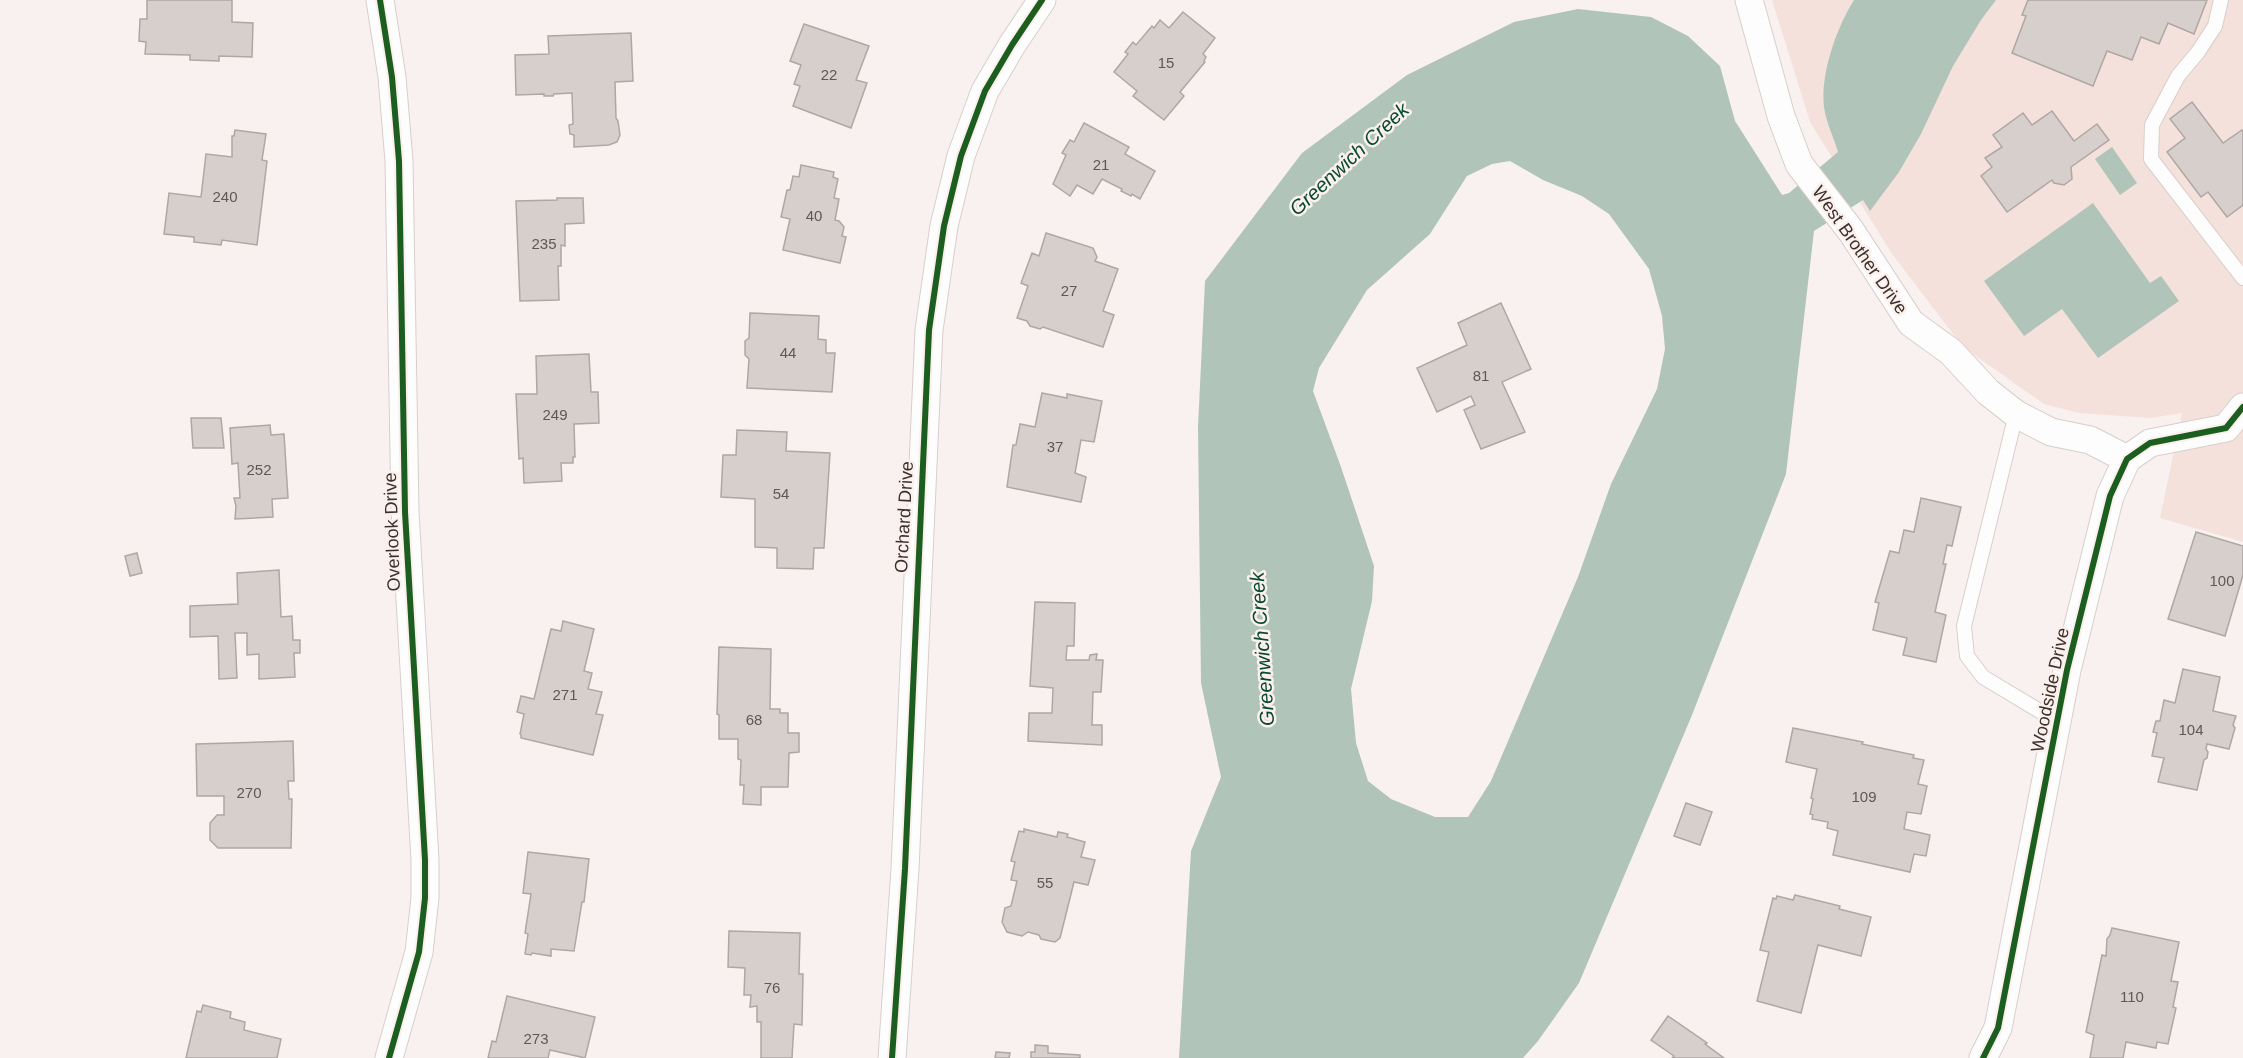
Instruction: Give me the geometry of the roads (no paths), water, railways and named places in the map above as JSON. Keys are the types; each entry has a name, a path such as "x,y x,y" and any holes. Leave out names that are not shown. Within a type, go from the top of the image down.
{"street":[{"name":"Overlook Drive","path":"380,0 392,77 399,161 405,512 425,870 425,898 419,952 389,1058"},
{"name":"Orchard Drive","path":"891,1058 905,870 929,330 944,226 961,156 985,91 1042,0"},
{"name":"West Brother Drive","path":"1749,0 1781,116 1799,164 1851,231 1911,323 1951,352 1988,392 2016,414 2051,432 2090,440 2127,459"},
{"path":"2127,459 2150,443 2226,428 2243,407"},
{"name":"Woodside Drive","path":"1983,1058 1998,1028 2067,670 2109,496 2127,459"}],"lane":[{"path":"2221,0 2215,26 2198,52 2178,76 2152,126 2151,159 2243,278"},
{"path":"2016,414 1964,626 1967,656 1983,677 2058,722"}],"water":[{"name":"Greenwich Creek","path":"1854,0 1996,0 1953,66 1921,134 1899,172 1870,211 1863,200 1814,231 1786,474 1692,715 1579,983 1538,1041 1523,1058 1179,1058 1191,851 1221,777 1201,683 1198,427 1205,281 1302,153 1407,75 1514,22 1578,9 1651,17 1688,36 1720,66 1735,121 1782,195 1789,193 1838,152 1825,113 1823,94 1831,51","holes":["1510,161 1543,180 1582,196 1609,214 1649,269 1662,316 1665,349 1657,389 1611,484 1578,577 1491,781 1468,817 1435,817 1391,799 1368,781 1356,743 1351,689 1372,601 1374,566 1313,391 1319,368 1367,290 1430,234 1467,176 1492,164"]},
{"path":"2112,147 2137,183 2120,195 2095,159"},
{"path":"2093,203 2150,283 2161,276 2179,301 2098,358 2062,309 2024,336 1984,281"}]}
